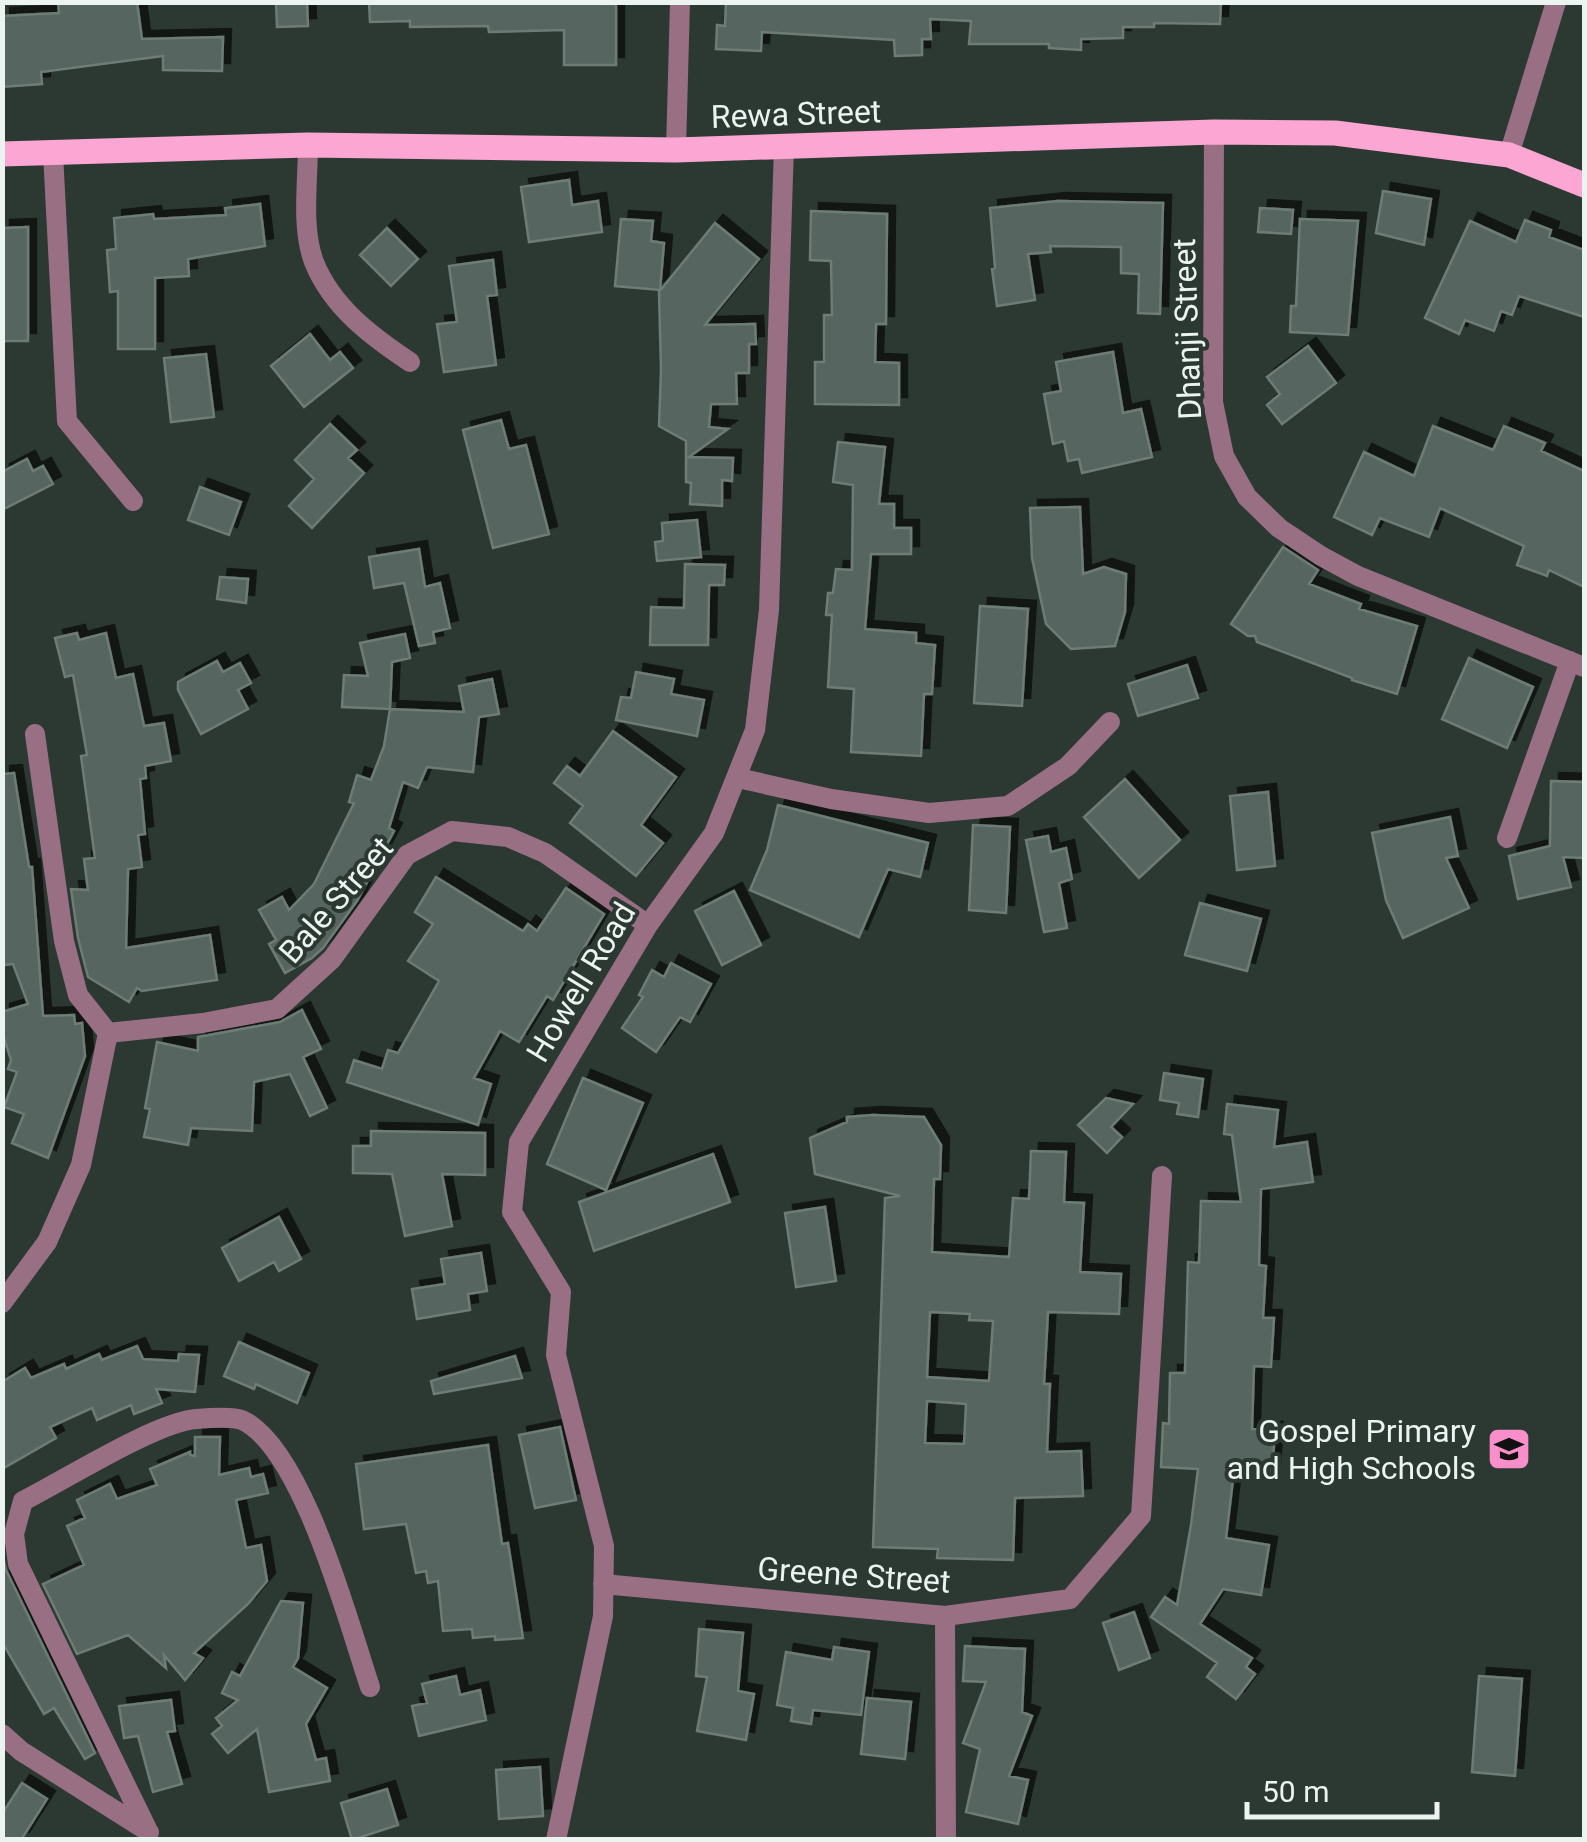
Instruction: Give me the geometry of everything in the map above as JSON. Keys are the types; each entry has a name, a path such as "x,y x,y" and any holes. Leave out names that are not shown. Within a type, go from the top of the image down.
{"main road":[{"name":"Rewa Street","path":"2,154 308,145 676,150 1214,132 1335,133 1509,155 1584,185"}],"street":[{"path":"676,150 680,2"},
{"path":"1509,155 1556,2"},
{"name":"Dhanji Street","path":"1214,132 1213,402 1224,456 1247,497 1279,528 1358,576 1577,664"},
{"path":"308,145 308,223 314,261 345,312 410,362"},
{"name":"Howell Road","path":"556,1840 603,1616 604,1546 556,1355 561,1292 512,1212 519,1142 648,925 714,833 754,730 769,610 784,146"},
{"path":"53,153 66,420 133,502"},
{"path":"1507,838 1577,664"},
{"path":"738,778 831,799 929,813 1008,806 1068,766 1110,722"},
{"path":"2,1303 48,1242 82,1165 108,1033 78,995 64,942 35,734"},
{"name":"Bale Street","path":"108,1033 277,1009 332,959 407,855 452,832 508,837 545,853 648,925"},
{"name":"Greene Street","path":"603,1584 946,1616 1070,1599 1141,1516 1162,1176"},
{"path":"154,1835 18,1564 14,1534 23,1501 147,1436 193,1419 241,1419 269,1443 294,1481 321,1542 370,1687"},
{"path":"946,1616 946,1840"},
{"path":"2,1734 21,1751 154,1835"}],"building":[{"path":"58,2 137,2 142,39 223,37 222,71 163,70 163,56 41,72 42,84 2,87 2,16 59,13"},
{"path":"276,2 307,2 308,26 277,27"},
{"path":"369,2 616,4 616,65 564,65 564,30 489,32 488,26 410,27 410,21 370,22"},
{"path":"726,2 1221,2 1220,24 1154,23 1154,27 1123,27 1123,38 1081,39 1081,50 1049,48 1049,44 969,44 971,21 930,19 931,39 922,39 922,55 895,56 894,40 762,32 761,51 716,49 717,25 725,26"},
{"path":"569,180 572,205 598,201 602,232 529,242 521,187"},
{"path":"1383,191 1431,199 1424,245 1376,233"},
{"path":"1058,201 1163,203 1160,314 1138,313 1139,274 1121,273 1121,247 1050,246 1051,252 1028,254 1035,300 997,306 990,208"},
{"path":"260,204 265,246 188,259 189,276 155,278 155,349 118,349 118,291 110,292 107,250 116,249 114,218 226,215 225,208"},
{"path":"1260,208 1293,210 1291,234 1258,232"},
{"path":"811,211 887,214 886,324 876,324 875,362 899,363 899,405 815,404 815,362 824,362 824,315 832,315 831,261 810,260"},
{"path":"621,219 653,221 651,241 664,243 660,290 615,286"},
{"path":"1300,219 1358,221 1348,335 1290,332 1291,306 1296,306"},
{"path":"1525,220 1551,230 1549,237 1584,250 1584,317 1519,296 1512,315 1501,311 1494,331 1465,320 1459,334 1425,318 1470,221 1516,242"},
{"path":"715,223 759,259 705,325 755,324 756,344 749,344 749,373 736,373 737,404 711,404 709,427 728,429 689,457 733,458 732,481 722,480 722,506 690,504 686,441 659,426 659,292"},
{"path":"28,227 28,341 2,341 2,228"},
{"path":"387,228 418,259 391,286 360,255"},
{"path":"493,260 497,295 487,296 496,365 444,372 437,324 457,322 449,266"},
{"path":"310,334 330,360 340,352 353,368 304,407 271,366"},
{"path":"1308,346 1336,383 1282,424 1267,405 1280,394 1267,377"},
{"path":"1113,352 1123,413 1141,409 1152,457 1082,473 1079,459 1068,461 1064,441 1053,444 1044,394 1061,391 1056,362"},
{"path":"206,354 214,417 171,422 164,358"},
{"path":"501,420 509,449 526,445 549,534 493,548 463,430"},
{"path":"330,424 357,450 348,458 364,473 312,528 289,506 314,479 295,460"},
{"path":"1433,426 1493,450 1504,426 1545,443 1541,451 1584,471 1584,587 1549,570 1547,576 1517,565 1524,546 1440,508 1429,537 1380,518 1372,535 1334,517 1364,452 1414,476"},
{"path":"838,442 885,447 879,504 894,504 894,528 911,528 911,554 871,554 865,629 916,633 916,643 935,645 932,694 924,694 921,756 851,752 854,689 828,687 832,615 826,615 828,593 833,593 836,569 852,570 853,485 833,482"},
{"path":"27,459 33,471 43,466 53,484 2,510 2,472"},
{"path":"200,487 241,502 229,535 188,520"},
{"path":"1080,507 1083,574 1104,567 1126,574 1125,612 1115,646 1071,649 1046,624 1032,558 1030,508"},
{"path":"697,520 701,557 657,561 655,542 663,541 662,523"},
{"path":"1283,547 1318,570 1309,584 1361,604 1359,609 1417,626 1397,694 1257,642 1255,636 1248,636 1231,624"},
{"path":"419,549 425,587 440,583 450,628 433,632 435,643 419,646 404,583 374,588 369,557"},
{"path":"685,564 725,565 724,585 709,585 708,645 650,645 651,607 684,608"},
{"path":"220,577 248,579 246,603 217,599"},
{"path":"980,606 1028,609 1022,706 974,703"},
{"path":"77,633 79,640 106,633 116,678 133,674 144,726 164,723 171,761 145,766 146,778 140,779 145,834 138,835 142,867 128,869 126,948 210,935 217,980 142,991 137,988 129,1002 88,977 71,889 88,890 84,859 95,858 81,756 87,755 73,675 65,677 55,638"},
{"path":"405,634 410,658 392,662 390,709 342,707 344,675 368,676 360,643"},
{"path":"1469,658 1533,687 1507,748 1442,719"},
{"path":"217,661 223,672 240,663 251,683 238,690 248,709 201,734 178,690 178,682"},
{"path":"1187,665 1198,698 1138,716 1128,684"},
{"path":"636,672 674,679 671,694 704,700 697,736 616,720 621,697 631,698"},
{"path":"492,679 499,714 479,717 473,772 427,767 418,788 403,782 389,828 394,831 357,901 323,948 285,973 269,944 276,940 259,910 282,897 289,910 314,884 354,803 349,802 357,775 371,780 384,746 390,709 464,712 459,686"},
{"path":"613,731 676,777 641,825 663,843 636,876 570,823 583,806 554,783 567,766 580,776"},
{"path":"14,773 32,867 43,1016 74,1015 75,1024 82,1023 85,1056 48,1158 12,1143 24,1114 4,1107 17,1072 8,1069 11,1060 2,1032 2,1012 28,1004 13,964 5,965 2,957 2,774"},
{"path":"1125,779 1180,840 1139,878 1084,817"},
{"path":"1551,781 1584,782 1584,858 1563,857 1571,887 1518,899 1509,856 1550,846"},
{"path":"1268,792 1275,866 1237,870 1230,796"},
{"path":"778,805 928,843 920,877 888,869 859,937 750,890 767,850"},
{"path":"1450,817 1458,856 1446,858 1469,908 1403,938 1386,900 1372,833"},
{"path":"973,825 1010,827 1006,913 969,910"},
{"path":"1048,836 1051,852 1066,848 1072,879 1059,883 1067,928 1044,932 1026,840"},
{"path":"436,877 523,931 528,924 537,931 566,888 604,914 553,1000 547,996 519,1042 500,1031 474,1078 491,1084 478,1125 347,1082 354,1060 382,1069 388,1050 398,1053 439,981 408,961 433,924 415,912"},
{"path":"734,891 761,945 722,965 695,911"},
{"path":"1200,903 1261,919 1247,971 1185,955"},
{"path":"671,963 711,984 690,1022 680,1017 656,1052 622,1028 643,997 639,995 652,970 664,977"},
{"path":"302,1010 321,1049 303,1057 327,1108 310,1116 290,1074 254,1082 252,1131 191,1128 188,1145 144,1137 157,1042 198,1051 198,1037 280,1022"},
{"path":"1164,1073 1203,1079 1198,1117 1177,1114 1179,1103 1160,1100"},
{"path":"583,1078 643,1103 606,1190 547,1164"},
{"path":"1106,1098 1133,1104 1111,1127 1122,1137 1107,1153 1078,1125"},
{"path":"1227,1104 1278,1110 1274,1147 1307,1142 1313,1182 1261,1189 1259,1265 1266,1266 1263,1318 1274,1318 1271,1367 1254,1366 1252,1429 1275,1430 1272,1474 1234,1471 1226,1538 1269,1545 1261,1595 1223,1589 1200,1624 1252,1658 1246,1667 1255,1674 1236,1699 1207,1677 1217,1663 1151,1617 1165,1597 1177,1605 1198,1469 1161,1467 1163,1423 1169,1424 1170,1373 1185,1373 1188,1262 1199,1263 1201,1201 1241,1202 1232,1135 1224,1134"},
{"path":"847,1117 924,1117 941,1145 940,1179 934,1179 932,1252 1009,1257 1013,1198 1029,1199 1031,1151 1066,1152 1064,1202 1084,1203 1080,1272 1121,1274 1119,1314 1048,1312 1044,1384 1050,1384 1047,1452 1081,1451 1083,1496 1015,1498 1013,1560 937,1558 938,1549 873,1547 885,1198 900,1196 815,1174 810,1138 847,1122","holes":["930,1312 970,1314 969,1320 993,1321 989,1381 927,1377","927,1401 966,1404 964,1444 925,1443"]},
{"path":"371,1131 485,1133 485,1175 442,1174 452,1226 405,1236 392,1174 353,1173 353,1146 371,1146"},
{"path":"713,1154 730,1202 594,1251 579,1202"},
{"path":"825,1207 836,1281 796,1287 785,1213"},
{"path":"279,1217 301,1259 279,1271 274,1262 239,1281 222,1248"},
{"path":"481,1253 487,1291 468,1294 470,1310 417,1319 412,1289 445,1284 441,1259"},
{"path":"239,1342 309,1373 297,1403 256,1384 254,1389 224,1376"},
{"path":"137,1346 143,1359 178,1361 179,1354 199,1355 195,1392 156,1389 162,1403 134,1414 131,1405 97,1420 92,1408 50,1427 56,1438 2,1469 2,1382 25,1368 31,1378 64,1364 66,1369 99,1354 102,1360"},
{"path":"515,1356 522,1378 434,1394 431,1381"},
{"path":"560,1427 576,1500 535,1508 519,1435"},
{"path":"195,1437 220,1437 219,1475 249,1468 251,1477 263,1474 268,1493 236,1500 246,1548 261,1545 267,1581 248,1604 194,1653 203,1658 185,1680 164,1655 166,1668 128,1635 77,1654 43,1584 84,1565 67,1526 85,1518 77,1500 110,1484 117,1499 157,1485 150,1469 190,1452 195,1456"},
{"path":"488,1445 502,1544 508,1543 523,1638 473,1638 472,1629 443,1631 438,1581 428,1583 426,1571 416,1573 406,1524 364,1529 356,1464"},
{"path":"2,1552 6,1570 95,1753 85,1759 54,1708 44,1714 2,1642"},
{"path":"281,1601 303,1603 298,1658 293,1667 327,1688 306,1724 316,1760 326,1758 330,1781 269,1792 257,1729 228,1753 212,1734 222,1726 216,1718 238,1700 222,1693 232,1672 240,1676"},
{"path":"1134,1612 1150,1658 1119,1670 1103,1623"},
{"path":"699,1629 743,1633 738,1691 754,1694 746,1740 697,1731 707,1677 696,1676"},
{"path":"965,1646 1025,1649 1022,1712 1032,1716 1009,1776 1028,1780 1018,1824 966,1812 980,1749 963,1743 986,1682 963,1681"},
{"path":"834,1647 869,1652 861,1715 813,1710 811,1724 791,1721 793,1708 777,1705 786,1652 832,1660"},
{"path":"456,1676 460,1695 480,1690 486,1720 419,1736 412,1706 427,1703 422,1684"},
{"path":"1479,1676 1522,1679 1515,1776 1472,1772"},
{"path":"867,1698 911,1702 905,1759 861,1754"},
{"path":"171,1700 175,1731 167,1732 182,1784 153,1792 138,1736 124,1738 119,1706"},
{"path":"540,1767 543,1816 499,1819 496,1770"},
{"path":"22,1783 47,1799 21,1840 2,1840 2,1814"},
{"path":"387,1789 398,1825 352,1840 341,1803"}],"place":[{"name":"Gospel Primary and High Schools","path":"1509,1449"}]}
